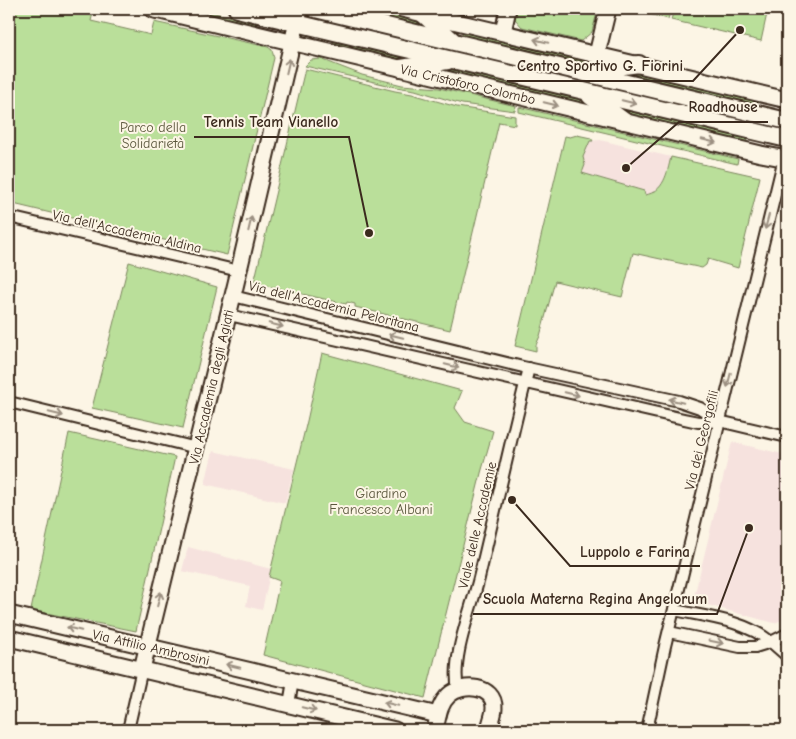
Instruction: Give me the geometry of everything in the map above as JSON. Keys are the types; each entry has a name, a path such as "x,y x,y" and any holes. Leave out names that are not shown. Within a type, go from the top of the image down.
{"main road":[{"name":"Via Cristoforo Colombo","path":"237,9 299,16 454,60 787,139"},
{"path":"315,9 787,121"},
{"path":"423,14 454,41"},
{"path":"401,68 454,60"},
{"path":"582,71 639,64"},
{"path":"582,90 624,121"}],"street":[{"name":"Via Cristoforo Colombo","path":"154,9 761,154 786,154"},
{"path":"402,9 787,100"},
{"path":"503,32 508,9"},
{"path":"597,54 608,9"},
{"name":"Via Accademia degli Agiati","path":"128,730 229,315 299,16"},
{"name":"Via dei Georgofili","path":"647,730 674,610 786,154"},
{"name":"Via dell'Accademia Aldina","path":"9,217 239,271"},
{"name":"Via dell'Accademia Peloritana","path":"233,296 529,368 689,404 706,411 720,421"},
{"path":"229,315 684,420 698,422 720,421 787,436"},
{"name":"Via dell'Accademia Peloritana","path":"426,360 429,344"},
{"name":"Viale delle Accademie","path":"458,689 456,672 458,660 529,368"},
{"path":"9,402 197,448"},
{"path":"674,610 747,627 771,642 787,656"},
{"name":"Via Attilio Ambrosini","path":"9,614 438,715"},
{"path":"669,632 740,647 771,642 787,634"},
{"name":"Via Attilio Ambrosini","path":"9,638 395,730"},
{"path":"289,704 293,680"},
{"path":"435,730 442,704 448,696 458,689 473,688 482,690 490,695 494,708 493,729"}],"shaded area":[{"path":"600,140 671,157 662,185 653,193 645,195 644,191 582,173 584,170 583,157 590,141"},
{"path":"732,442 787,455 787,618 774,623 693,601"},
{"path":"213,451 294,469 285,503 205,484"},
{"path":"188,547 271,569 262,610 246,606 250,586 182,571"}],"green space":[{"name":"Parco della Solidarietà","path":"9,9 94,9 91,21 151,35 154,22 268,47 272,50 274,58 227,255 9,203"},
{"path":"170,9 198,9 256,23 255,28"},
{"path":"353,9 394,12 413,18 431,27"},
{"path":"517,9 598,9 592,32 581,41 522,27 515,19"},
{"path":"630,9 671,9 668,19"},
{"path":"674,9 768,9 761,41 671,20"},
{"path":"463,29 616,65 597,66 462,35"},
{"path":"334,41 418,61 408,64 333,46"},
{"path":"321,59 362,75 402,85 439,88 516,106 515,111 462,104 415,90 305,66 311,60"},
{"path":"443,68 581,99 580,104 425,69"},
{"path":"305,69 412,94 457,107 515,116 515,125 499,122 450,330 355,307 355,304 347,302 346,304 254,283"},
{"path":"637,70 757,99 756,104 619,71"},
{"path":"519,107 738,159 737,164 519,112"},
{"path":"611,107 747,139 746,144 624,115"},
{"path":"577,135 591,138 593,141 590,141 583,157 585,165 582,173 644,191 645,195 657,190 661,186 671,157 760,177 738,268 708,259 706,265 702,268 633,253 622,297 555,281 536,345 536,351 515,346 565,136"},
{"path":"129,262 217,287 183,428 92,408"},
{"name":"Giardino Francesco Albani","path":"322,353 462,391 455,408 465,422 493,431 425,698 263,655 280,581 269,577"},
{"path":"69,433 175,457 136,631 31,610"}],"place":[{"name":"Centro Sportivo G. Fiorini","path":"740,30"},
{"name":"Roadhouse","path":"626,168"},
{"name":"Tennis Team Vianello","path":"369,233"},
{"name":"Luppolo e Farina","path":"512,500"},
{"name":"Scuola Materna Regina Angelorum","path":"749,528"}]}
